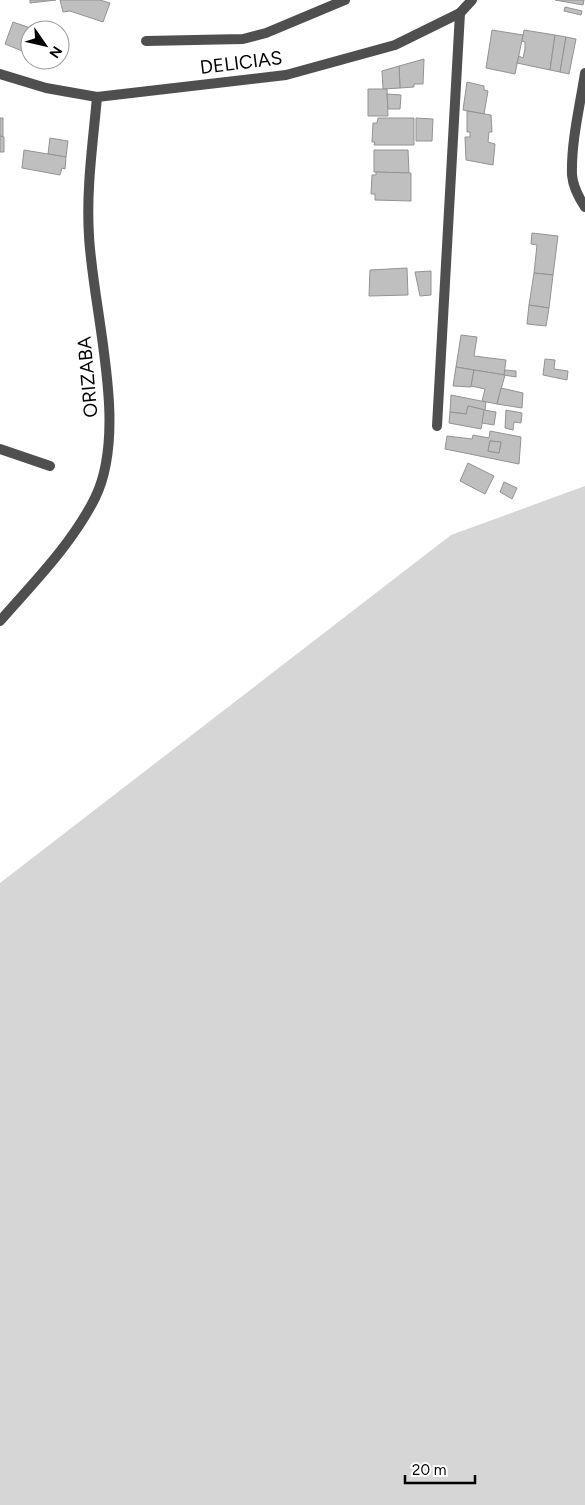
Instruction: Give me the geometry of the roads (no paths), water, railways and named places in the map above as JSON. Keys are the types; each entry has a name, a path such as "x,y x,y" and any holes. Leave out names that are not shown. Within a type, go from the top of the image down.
{"street":[{"path":"146,41 243,39 266,33 345,0"},
{"name":"DELICIAS","path":"0,74 46,88 97,97 286,75 395,45 460,13 472,0"},
{"path":"437,426 460,13"},
{"path":"585,73 575,132 572,176 585,207"},
{"name":"ORIZABA","path":"0,621 60,549 95,497 108,453 109,397 89,237 88,188 97,97"},
{"path":"0,450 50,466"}]}
